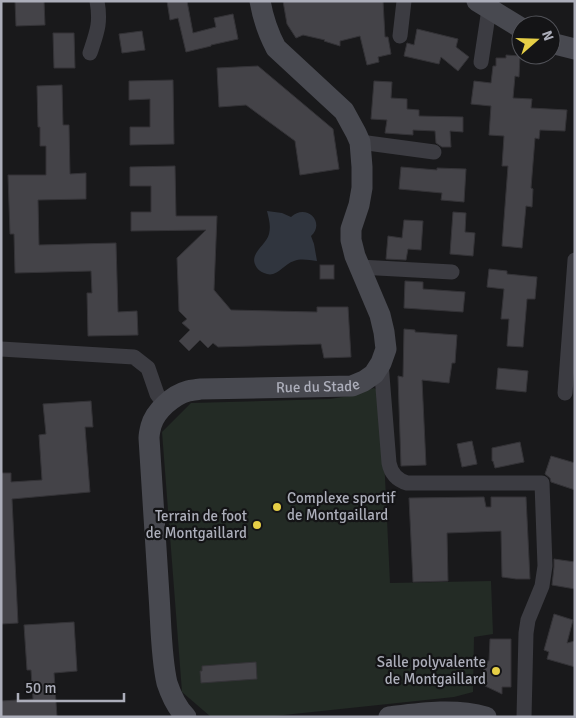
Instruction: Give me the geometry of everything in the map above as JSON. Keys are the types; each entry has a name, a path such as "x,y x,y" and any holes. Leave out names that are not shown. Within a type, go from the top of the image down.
{"street":[{"path":"90,53 99,24 97,1"},
{"path":"260,1 270,37 276,48 344,111 360,142 362,188 350,234 354,256 380,315 384,332 386,349 381,363 390,470 400,481 407,483 542,483 545,566 542,586 528,620 526,633 524,717"},
{"path":"400,36 404,1"},
{"path":"481,62 483,5 511,22"},
{"path":"561,46 575,49"},
{"path":"360,142 434,152"},
{"path":"565,393 575,260"},
{"path":"359,266 452,272"},
{"path":"1,349 134,357 148,368 157,394 165,405"},
{"name":"Rue du Stade","path":"186,717 172,707 165,674 149,438 151,425 157,414 175,397 188,391 200,389 352,386 374,374 381,363"},
{"path":"388,717 435,712 472,713 486,717"}],"shaded area":[{"path":"267,211 282,213 291,217 303,212 312,216 316,225 315,231 311,236 317,261 297,260 274,274 264,273 258,269 254,258 270,231"},
{"name":"Complexe sportif de Montgaillard","path":"374,388 381,392 390,583 491,581 493,634 474,637 473,692 454,697 265,717 211,717 182,692 162,432 191,403 330,399 349,396"}],"building":[{"path":"15,1 44,1 45,25 16,26"},
{"path":"167,1 187,1 193,33 216,27 214,18 233,14 238,39 186,52 178,18 170,20"},
{"path":"283,1 383,1 385,37 388,37 391,54 378,57 379,62 367,65 360,36 340,41 340,46 303,35 296,38 287,24"},
{"path":"417,29 458,39 456,47 469,57 458,71 441,57 439,64 404,56 407,43 414,45"},
{"path":"142,31 145,50 122,53 119,34"},
{"path":"53,33 74,33 75,68 54,68"},
{"path":"506,55 511,55 511,65 520,65 519,77 515,76 513,98 532,99 531,108 567,110 565,131 540,130 539,139 535,138 531,188 533,189 532,207 526,206 522,248 502,246 508,166 502,166 504,136 489,135 491,106 471,104 474,81 491,83 493,66 496,66 496,58 506,58"},
{"path":"258,66 333,129 339,169 300,175 295,141 246,105 219,107 217,68"},
{"path":"173,80 174,144 130,145 130,127 150,127 150,99 129,100 129,81"},
{"path":"374,81 392,82 391,98 407,99 407,109 419,110 419,116 463,117 463,132 450,131 451,147 442,147 436,143 435,131 413,130 413,135 385,133 387,120 371,119"},
{"path":"62,85 63,125 69,125 70,174 86,173 86,199 38,200 39,245 116,243 118,312 137,311 138,335 88,336 87,293 92,293 91,271 15,273 14,234 10,234 8,175 46,175 46,146 40,146 40,127 38,127 37,86"},
{"path":"175,166 176,216 217,216 214,290 231,310 317,312 317,307 348,307 351,357 324,358 321,344 218,347 213,343 208,348 200,340 189,351 179,341 190,330 182,323 187,319 179,311 177,258 206,230 131,231 131,212 151,212 151,186 130,186 130,167"},
{"path":"401,167 437,170 437,168 466,169 464,202 441,200 442,193 399,189"},
{"path":"453,212 466,213 465,232 475,233 473,256 450,254"},
{"path":"404,220 423,221 421,250 408,249 406,260 386,259 388,236 402,238"},
{"path":"320,265 334,265 334,279 320,279"},
{"path":"489,269 507,271 507,274 537,277 535,299 527,299 523,347 507,346 509,319 501,319 504,289 487,287"},
{"path":"405,281 423,282 423,289 465,292 463,312 404,308"},
{"path":"404,329 415,330 415,332 457,335 455,363 452,363 449,383 422,380 426,465 401,466 398,376 403,377"},
{"path":"498,368 528,371 526,392 496,389"},
{"path":"91,401 93,427 85,427 90,492 12,499 18,623 1,624 1,473 11,473 11,482 42,480 39,435 46,434 43,404"},
{"path":"472,441 477,464 462,467 457,444"},
{"path":"520,442 524,462 495,468 492,461 492,448"},
{"path":"551,456 575,463 575,490 551,482 550,478 545,474"},
{"path":"484,497 486,507 491,507 491,497 526,497 530,579 502,577 501,531 447,533 448,581 413,582 409,498"},
{"path":"554,559 575,562 575,589 552,585"},
{"path":"554,614 573,620 567,643 575,641 575,667 547,659 549,652 544,650"},
{"path":"74,622 77,671 54,673 57,717 1,717 1,701 33,699 31,670 27,670 24,625"},
{"name":"Salle polyvalente de Montgaillard","path":"490,639 511,639 511,687 502,687 502,694 483,685 484,661 489,661"},
{"path":"256,662 257,679 201,683 200,671 202,671 202,666"}],"place":[{"name":"Complexe sportif de Montgaillard","path":"277,507"},
{"name":"Terrain de foot de Montgaillard","path":"257,525"},
{"name":"Salle polyvalente de Montgaillard","path":"496,671"}]}
